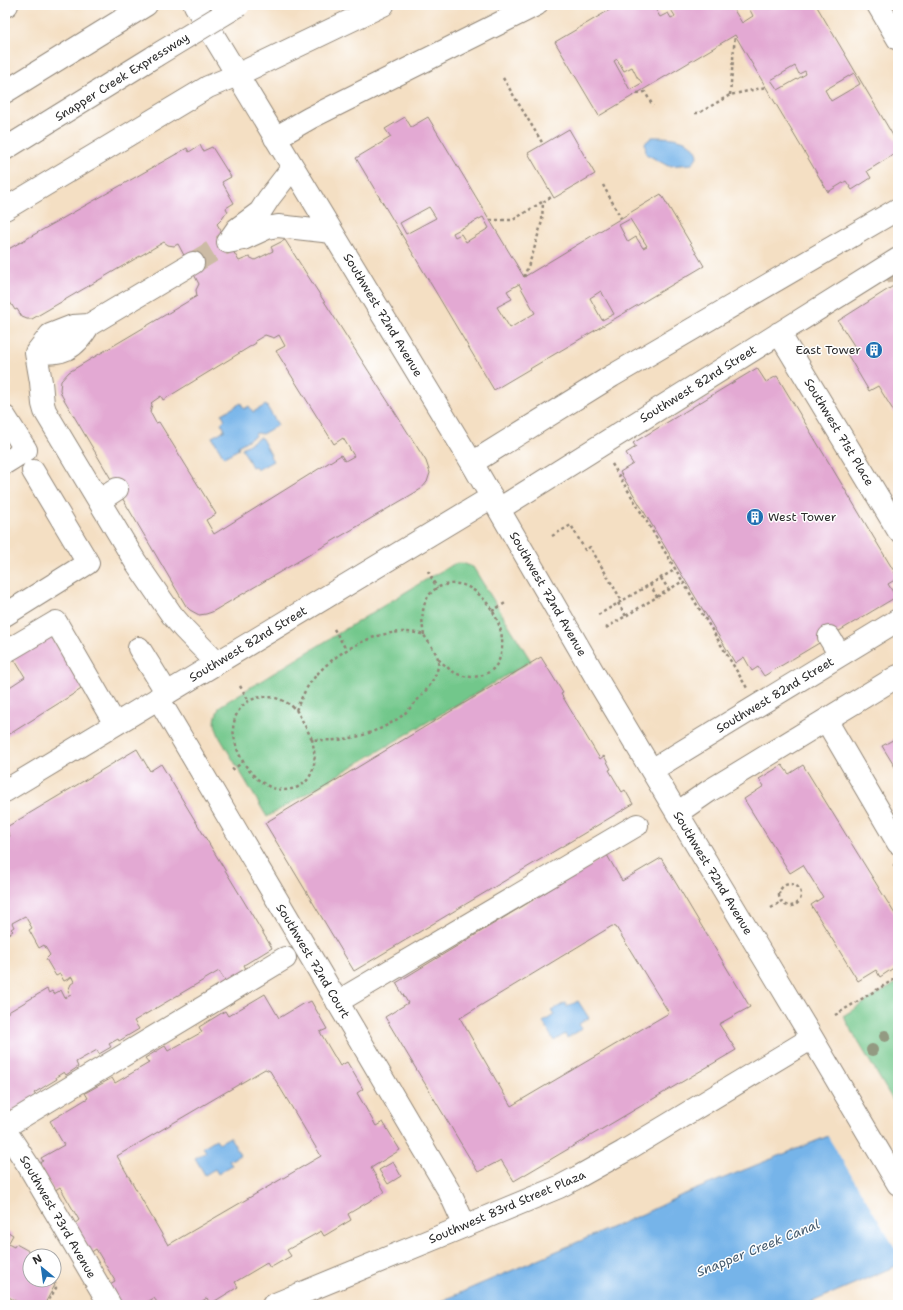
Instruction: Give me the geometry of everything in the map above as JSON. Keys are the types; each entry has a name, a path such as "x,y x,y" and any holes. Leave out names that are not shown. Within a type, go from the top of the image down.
{"main road":[{"name":"Southwest 72nd Avenue","path":"195,5 472,463 601,686 898,1184"},
{"name":"Snapper Creek Expressway","path":"5,149 239,5"},
{"path":"5,209 208,87 237,75 383,5"},
{"path":"275,138 310,118 536,5"},
{"path":"878,5 898,39"},
{"path":"5,92 138,10"},
{"path":"293,167 260,212 237,228 228,242 243,239 267,228 278,226 332,232"},
{"path":"472,463 612,376 898,209"},
{"name":"Southwest 82nd Street","path":"5,791 217,663 495,503 686,402 779,334 898,259"},
{"path":"193,263 89,325 82,338 65,350 57,353 36,354 45,411 135,561 172,615 217,663"},
{"name":"Southwest 71st Place","path":"779,334 898,530"},
{"path":"5,417 26,450 5,463"},
{"path":"5,615 88,563 33,471"},
{"path":"98,501 118,489"},
{"name":"Southwest 82nd Street","path":"652,770 898,620"},
{"path":"5,652 56,622 115,724"},
{"path":"829,637 840,655"},
{"name":"Southwest 72nd Court","path":"139,648 162,696 337,1002 450,1191 465,1226"},
{"path":"677,813 709,791 898,676"},
{"path":"826,720 898,843"},
{"path":"337,1002 637,825"},
{"path":"9,1126 284,958"},
{"name":"Southwest 83rd Street Plaza","path":"273,1305 559,1187 594,1169 812,1038"},
{"name":"Southwest 73rd Avenue","path":"9,1126 28,1164 110,1305"}],"path":[{"path":"730,95 735,35"},
{"path":"503,78 543,144"},
{"path":"695,113 699,113 730,95 766,87"},
{"path":"637,93 645,92 653,106"},
{"path":"603,185 621,218"},
{"path":"490,220 514,220 553,196"},
{"path":"524,276 533,253 542,220 542,202"},
{"path":"612,463 681,575 683,581 747,688"},
{"path":"552,536 571,525 585,550 590,547 622,601"},
{"path":"598,615 676,569"},
{"path":"428,571 437,588"},
{"path":"661,578 669,590"},
{"path":"606,628 683,581"},
{"path":"453,583 466,586 478,594 488,604 501,632 502,643 502,654 497,664 490,671 482,675 472,677 462,676 453,672 438,659 424,635 422,625 422,611 426,599 437,588 442,585 453,583"},
{"path":"650,584 657,597"},
{"path":"492,611 507,602"},
{"path":"618,603 626,616"},
{"path":"334,629 347,651"},
{"path":"296,710 313,678 326,664 361,642 383,635 404,632 424,635"},
{"path":"312,739 326,741 354,737 386,725 403,715 419,699 432,682 438,668 438,659"},
{"path":"240,686 249,701"},
{"path":"258,697 274,697 287,703 296,710 312,739 315,755 314,768 309,779 301,786 291,790 279,790 268,786 257,778 243,762 236,747 233,728 235,715 244,704 249,701 258,697"},
{"path":"232,770 243,762"},
{"path":"898,863 894,865 898,872"},
{"path":"785,886 796,886 800,891 800,902 794,906 787,906 781,902 779,895 780,891 785,886"},
{"path":"771,908 781,902"},
{"path":"835,1015 898,977"},
{"path":"56,1288 47,1304 61,1305"},
{"path":"5,1300 14,1305"}],"green space":[{"path":"462,563 473,567 531,661 267,817 216,729 216,715 220,706 427,579 454,564"},
{"path":"898,982 898,1109 843,1016"}],"water":[{"path":"652,137 665,137 685,141 695,149 698,155 692,164 668,166 646,154 645,143"},
{"path":"241,403 244,409 249,406 253,412 266,405 278,425 262,434 255,434 255,436 238,446 239,449 224,457 212,437 225,430 221,423 225,420 222,414"},
{"path":"261,437 273,461 257,470 255,466 252,467 242,448"},
{"path":"578,1001 589,1018 579,1024 582,1029 567,1038 565,1034 554,1041 543,1022 554,1015 551,1011 565,1003 567,1007"},
{"name":"Snapper Creek Canal","path":"898,1108 898,1265 805,1305 432,1305 645,1213 682,1195"},
{"path":"230,1137 240,1155 229,1161 232,1165 218,1174 215,1169 205,1175 195,1158 206,1152 203,1147 216,1139 219,1143"}],"pier":[{"path":"896,1107 898,1111 898,1253 827,1135"}],"building":[{"path":"618,5 653,5 660,17 668,13 671,18 675,16 668,5 731,5 742,23 753,16 749,8 754,5 816,5 898,144 898,152 867,171 871,178 852,190 846,181 828,192 735,35 599,116 555,42","holes":["617,59 624,71 632,67 638,79 642,83 630,90 614,61","795,66 799,74 805,71 806,74 778,90 771,80","854,73 860,84 831,101 825,90"]},
{"path":"405,117 411,127 428,117 524,277 661,194 704,266 494,390 356,158 391,137 385,129","holes":["429,207 436,218 406,234 400,223","483,217 489,228 466,242 461,234 455,237 453,233","630,219 647,246 643,248 636,237 628,242 619,225","519,284 535,313 510,328 497,307 512,299 507,291","601,291 614,314 602,320 590,298"]},
{"path":"569,129 595,174 554,198 528,153"},
{"path":"200,145 203,151 212,147 231,177 222,182 234,203 226,208 228,212 217,224 239,261 249,257 255,260 273,251 271,247 285,240 426,461 430,473 427,482 421,489 212,612 199,615 186,606 62,396 60,390 61,381 69,372 197,296 196,290 199,284 178,244 174,246 168,245 164,242 32,319 22,317 17,309 15,310 5,294 5,251 187,148 189,152","holes":["265,335 274,338 279,335 285,346 276,351 334,444 343,438 354,456 345,461 341,455 214,534 206,520 216,514 159,422 156,423 150,412 151,403 161,396 163,400 256,343 255,341"]},
{"name":"East Tower","path":"898,283 898,418 878,386 869,391 846,352 855,347 838,321"},
{"name":"West Tower","path":"757,368 766,382 777,376 898,578 888,584 896,597 764,676 758,667 752,671 744,657 735,663 620,472 633,464 626,453 636,447 633,443"},
{"path":"48,631 83,688 5,737 5,690 25,677 11,654"},
{"path":"541,657 563,693 561,694 600,759 604,756 611,769 609,770 622,792 625,790 633,804 354,971 265,823"},
{"path":"898,737 898,772 882,746"},
{"path":"137,749 150,771 161,764 272,948 244,965 248,973 228,985 219,971 134,1021 139,1029 119,1041 118,1039 109,1044 111,1047 99,1054 97,1050 76,1062 78,1067 66,1075 64,1072 56,1077 57,1079 34,1093 36,1096 11,1112 5,1102 5,1014 47,989 49,993 52,991 54,994 61,990 65,998 71,995 68,991 71,984 74,982 72,977 64,981 60,974 56,976 46,959 50,955 44,945 39,948 29,930 32,928 25,916 12,923 14,927 11,929 13,931 5,936 5,839 10,836 5,828"},
{"path":"782,765 789,774 803,765 898,919 898,950 896,951 898,954 898,965 880,977 876,970 858,981 811,905 823,897 803,865 790,873 744,799 764,786 759,779"},
{"path":"607,855 622,881 661,858 750,1007 719,1024 736,1050 514,1181 501,1160 478,1172 385,1017 408,1003 396,983","holes":["612,926 616,927 669,1013 511,1106 460,1018"]},
{"path":"265,994 279,1018 304,1003 305,1004 311,1001 327,1029 320,1032 340,1066 347,1062 363,1089 357,1093 376,1126 383,1122 400,1150 371,1168 385,1192 348,1214 351,1220 324,1236 321,1231 287,1250 291,1256 270,1268 267,1263 235,1282 238,1287 210,1304 207,1298 196,1305 159,1305 154,1298 142,1305 120,1305 108,1285 115,1281 96,1249 90,1253 73,1225 79,1220 60,1187 54,1191 37,1164 43,1161 41,1158 64,1145 50,1121 88,1098 85,1093 112,1078 115,1083 149,1063 145,1058 165,1046 168,1051 202,1032 199,1027 225,1011 228,1016","holes":["265,1069 270,1071 321,1156 168,1245 117,1156"]},
{"path":"393,1162 401,1176 388,1184 379,1170"},
{"path":"5,1230 13,1235 8,1244 14,1247 16,1244 23,1248 22,1248 22,1288 53,1288 44,1305 23,1305 5,1295"}],"tunnel":[{"path":"193,263 228,242"},
{"path":"890,265 898,278"}],"place":[{"name":"East Tower","path":"874,350"},
{"name":"West Tower","path":"755,517"}]}
